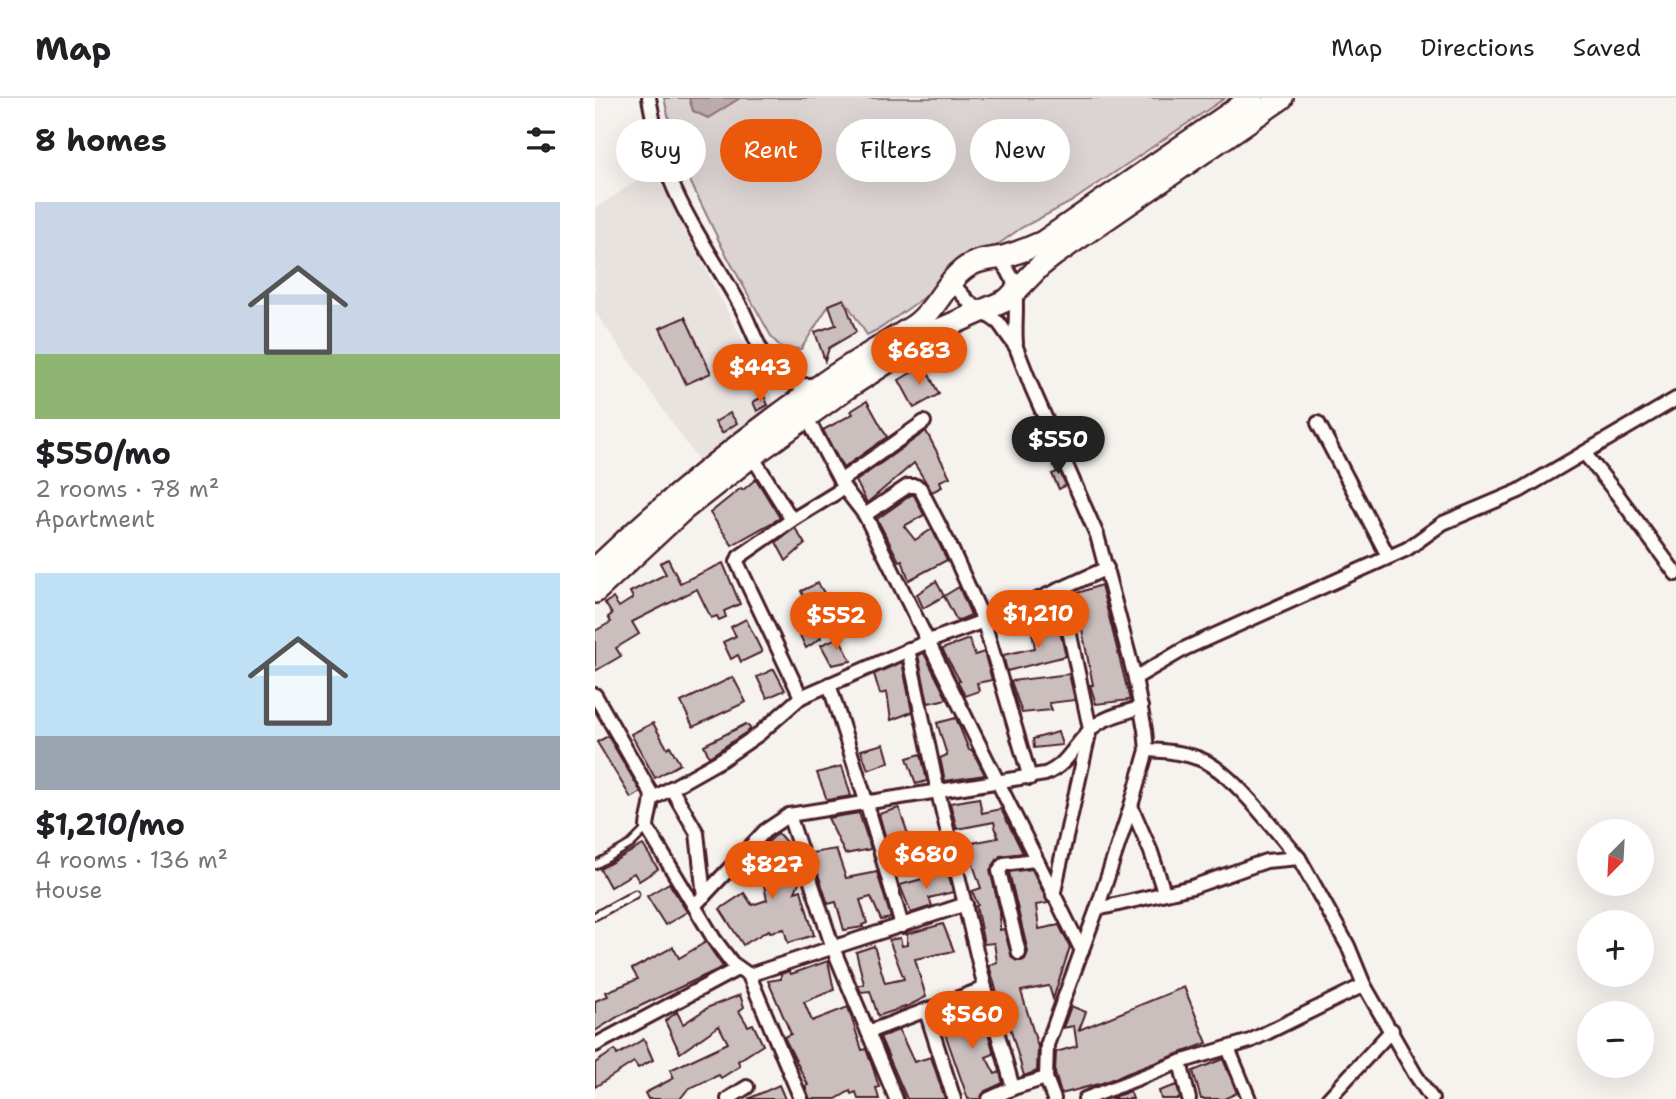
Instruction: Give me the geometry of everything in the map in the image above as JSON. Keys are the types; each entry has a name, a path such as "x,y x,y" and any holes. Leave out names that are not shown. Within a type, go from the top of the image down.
{"highway":[{"path":"595,569 696,479 823,383 924,318 964,269 974,263 1028,249 1043,242 1252,98"},
{"path":"595,592 683,510 806,416 934,332 1007,300 1054,255 1282,98"}],"street":[{"path":"649,98 659,146 670,180 743,310 765,357 791,383 805,386 823,383"},
{"path":"997,258 1009,269 1017,292 1014,319 1016,347"},
{"path":"951,282 969,302 1006,330 1016,347 1097,535 1136,678 1147,750 1097,909 1047,1045 1046,1078 1054,1099"},
{"path":"1136,678 1186,648 1407,548 1443,523 1519,491 1676,399"},
{"path":"806,416 842,484 865,515 929,640 1034,860 1082,951"},
{"path":"801,697 737,562 739,557 924,422"},
{"path":"1318,423 1388,556"},
{"path":"1585,454 1676,574"},
{"path":"752,456 792,520"},
{"path":"865,515 908,486 920,488 951,548 983,620 1030,778"},
{"path":"652,799 729,755 759,734 801,697 929,640 1017,609 1107,568"},
{"path":"1053,896 1090,729 1060,588"},
{"path":"908,649 938,792 985,988 1013,1088"},
{"path":"828,684 867,804 902,926"},
{"path":"595,695 647,784 652,799 647,828 699,900 714,940 726,956 744,972 800,1099"},
{"path":"699,900 765,831 789,815 1030,778 1056,770 1099,722 1141,708"},
{"path":"1147,750 1176,751 1202,760 1221,771 1299,858 1348,946 1364,985 1432,1099"},
{"path":"671,788 697,834 699,900"},
{"path":"1131,806 1151,852 1164,892"},
{"path":"789,815 834,948 896,1099"},
{"path":"1097,909 1108,909 1164,892 1192,887 1266,861 1299,858"},
{"path":"1019,953 999,871 1004,864 1034,860"},
{"path":"595,1045 744,972 834,948 966,904"},
{"path":"1085,1099 1282,1026 1364,985"},
{"path":"868,1032 985,988"},
{"path":"926,1011 954,1099"},
{"path":"1328,1099 1392,1030"},
{"path":"1228,1048 1249,1099"},
{"path":"1180,1062 1188,1099"},
{"path":"989,1099 1046,1078"},
{"path":"728,1099 747,1087"}],"lane":[{"path":"595,865 631,844 647,828"},
{"path":"595,916 635,894"}],"shaded area":[{"path":"664,98 1225,98 1071,202 1021,228 881,328 867,335 844,299 829,305 801,349 782,348 772,338 722,247 691,182 706,182 706,119 669,119"},
{"path":"689,98 740,98 708,118 693,111"},
{"path":"635,182 660,182 778,408 698,460 595,312 595,208"}],"building":[{"path":"844,299 856,332 829,348 825,361 815,332 836,325 829,305"},
{"path":"685,317 711,373 686,384 660,328"},
{"path":"924,365 939,394 914,408 899,380"},
{"path":"764,396 768,405 757,411 753,402"},
{"path":"867,401 887,437 843,468 823,430 853,414 851,411"},
{"path":"730,413 737,423 722,433 715,422"},
{"path":"926,431 950,477 940,481 942,487 932,492 914,463 867,503 856,481"},
{"path":"1054,459 1066,485 1059,489 1052,474 1057,472 1051,460"},
{"path":"756,479 780,518 732,545 710,513"},
{"path":"914,495 924,515 904,526 915,540 932,529 947,560 909,580 902,560 899,561 877,519"},
{"path":"795,528 805,544 786,561 776,542"},
{"path":"668,559 680,583 723,563 740,604 724,611 726,617 719,620 717,616 711,618 697,589 632,622 639,634 616,648 621,656 595,671 595,631 611,622 608,617 612,614 605,603 613,598 619,607 633,598 630,592 666,574 660,563"},
{"path":"936,581 944,596 923,608 917,594"},
{"path":"818,583 832,606 813,615 801,591"},
{"path":"1101,585 1130,700 1096,704 1090,685 1093,685 1075,594"},
{"path":"959,587 971,615 957,621 944,596"},
{"path":"746,619 762,652 741,662 738,655 731,659 723,642 736,636 731,627"},
{"path":"817,626 821,638 806,648 798,631"},
{"path":"1059,628 1066,656 1007,671 1003,655 1035,648 1032,632"},
{"path":"839,637 851,661 832,665 821,645"},
{"path":"969,639 975,655 984,652 992,680 977,683 979,691 965,696 957,681 960,681 942,649"},
{"path":"924,653 947,699 928,703 918,655"},
{"path":"902,662 912,712 891,720 887,692 880,694 874,674"},
{"path":"774,669 785,690 767,698 757,677"},
{"path":"1069,674 1075,700 1049,703 1052,710 1022,713 1011,681"},
{"path":"733,677 746,702 693,727 681,702"},
{"path":"956,718 969,750 972,750 985,775 945,781 940,758 947,755 937,723"},
{"path":"653,723 680,764 655,778 631,734"},
{"path":"746,724 751,729 709,757 704,745"},
{"path":"1058,732 1062,745 1034,748 1033,739"},
{"path":"608,736 641,792 631,798 597,742"},
{"path":"884,744 889,762 868,770 861,750"},
{"path":"921,754 927,781 916,784 907,758"},
{"path":"842,766 851,796 827,800 817,773"},
{"path":"979,798 982,813 1001,809 1023,853 1000,856 990,870 1000,912 1000,930 1004,929 1012,958 1022,961 1028,952 1009,872 1032,869 1048,903 1036,905 1039,929 1059,925 1070,947 1053,999 1049,986 1021,991 1038,1047 1037,1071 1024,1076 989,965 997,962 994,943 984,944 976,906 978,905 972,891 981,888 966,844 998,838 994,822 957,829 950,803"},
{"path":"899,808 916,858 893,864 879,814"},
{"path":"859,813 871,849 845,854 828,818"},
{"path":"778,833 786,842 783,844 788,857 791,858 790,866 794,876 800,880 795,892 801,890 814,935 788,943 784,929 769,930 743,945 720,909 744,893 752,905 767,900 764,885 768,884 757,852"},
{"path":"643,845 658,869 639,881 634,873 610,887 600,869"},
{"path":"836,849 846,878 877,872 891,918 881,920 871,897 860,900 867,923 862,925 863,927 844,930 836,902 828,904 811,853"},
{"path":"948,872 953,892 929,898 932,906 911,913 900,885"},
{"path":"669,883 687,912 665,925 647,896"},
{"path":"943,924 954,951 915,959 926,997 878,1016 870,991 861,992 858,986 864,984 856,952 874,946 885,983 904,979 889,940 900,938 902,946 907,945 907,934"},
{"path":"706,942 723,967 619,1016 595,1031 595,1001 608,996 606,992 638,979 632,969 673,947 679,958"},
{"path":"828,961 834,990 804,1002 812,1021 848,1007 862,1050 866,1049 873,1068 879,1087 876,1088 879,1099 858,1099 856,1092 851,1094 850,1091 836,1099 810,1099 805,1086 808,1085 784,1037 791,1034 768,981 781,979 781,974 789,971 791,974"},
{"path":"1184,987 1207,1043 1102,1083 1061,1094 1055,1073 1056,1052 1077,1046 1074,1026 1063,1028 1071,1006 1086,1012 1079,1030"},
{"path":"740,995 744,1007 739,1011 748,1026 753,1024 763,1045 738,1061 740,1066 721,1078 719,1075 688,1089 680,1099 648,1099 645,1093 674,1078 670,1070 728,1043 719,1026 680,1053 665,1021 677,1012 683,1024 709,1007"},
{"path":"980,1004 994,1054 986,1057 995,1074 1000,1072 1003,1083 985,1091 980,1099 968,1099 940,1019"},
{"path":"899,1030 914,1062 931,1057 945,1099 907,1099 880,1037"},
{"path":"644,1039 653,1060 638,1068 634,1062 595,1087 595,1063 615,1050 617,1055"},
{"path":"1223,1059 1237,1093 1224,1099 1201,1099 1193,1071"},
{"path":"779,1085 785,1099 748,1099"},
{"path":"1177,1085 1180,1099 1161,1099 1159,1091"},
{"path":"1130,1091 1133,1099 1112,1099 1112,1098"}]}
